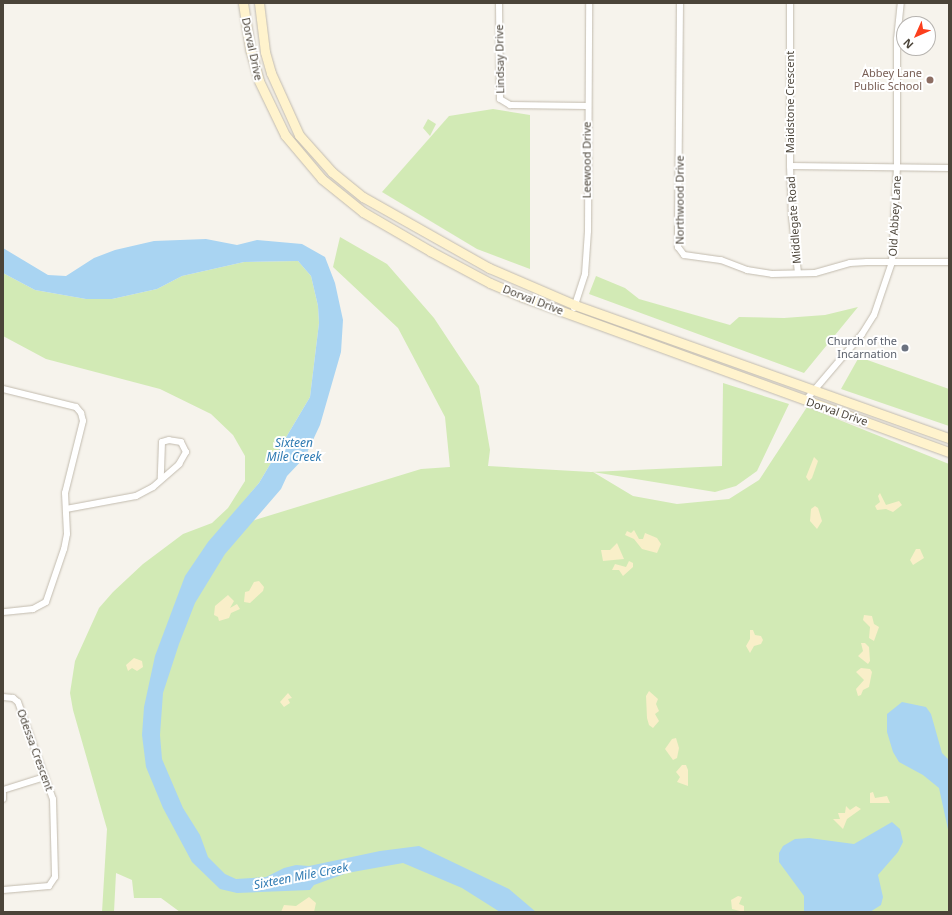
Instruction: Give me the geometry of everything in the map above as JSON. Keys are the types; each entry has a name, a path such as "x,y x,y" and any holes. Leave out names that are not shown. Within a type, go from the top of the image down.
{"main road":[{"name":"Dorval Drive","path":"243,3 250,49 261,88 284,135 322,179 363,212 437,255 490,283 572,315 805,401 949,452"},
{"name":"Dorval Drive","path":"259,3 265,52 283,102 299,135 332,172 364,196 452,249 489,268 576,305 949,438"}],"street":[{"name":"Lindsay Drive","path":"499,3 500,99 510,104 587,106"},
{"name":"Leewood Drive","path":"572,315 585,274 588,231 587,106 589,3"},
{"name":"Northwood Drive","path":"680,3 678,247 684,255 721,260 752,272 815,273 850,263 949,262"},
{"name":"Maidstone Crescent","path":"790,3 790,166 949,168"},
{"name":"Old Abbey Lane","path":"805,401 862,334 874,315 892,262 897,168 897,39 901,3"},
{"name":"Middlegate Road","path":"790,166 792,217 798,273"},
{"path":"3,389 76,407 81,413 82,428 68,474 66,509 67,534 64,550 46,602 33,609 3,612"},
{"path":"66,509 136,496 153,488 179,464 186,452 181,442 169,440 162,442 161,479"},
{"name":"Odessa Crescent","path":"3,697 13,698 18,702 52,799 55,877 49,886 3,890"},
{"path":"3,790 45,777"},
{"path":"3,794 3,799"}],"green space":[{"path":"493,109 530,115 530,269 477,249 382,192 449,116"},
{"path":"428,119 436,124 430,136 423,128"},
{"path":"340,237 387,264 434,318 479,386 490,450 488,466 591,472 722,466 723,383 789,404 757,471 736,486 715,492 593,472 633,496 677,504 729,499 759,480 807,407 949,464 949,912 180,912 161,898 134,898 132,880 116,873 114,912 102,912 107,829 73,710 70,693 75,661 99,608 113,592 143,564 183,534 212,523 228,508 245,481 245,456 233,435 211,414 160,389 46,359 3,336 3,273 35,290 86,299 112,299 157,289 182,276 244,262 298,261 311,276 318,306 319,323 310,397 259,483 219,531 421,469 450,467 445,417 398,328 333,267"},
{"path":"596,276 625,288 639,299 730,325 739,317 784,318 825,315 858,307 804,373 589,294"},
{"path":"859,357 949,389 949,426 841,389"}],"sand":[{"path":"814,457 818,461 812,478 809,481 806,477"},
{"path":"880,493 886,505 899,501 902,505 893,512 886,509 877,510 875,506 880,502 878,496"},
{"path":"815,506 818,508 822,521 817,529 810,521 811,509"},
{"path":"634,530 639,539 643,539 645,533 657,538 661,544 657,553 642,549 634,539 625,535 627,531 631,533"},
{"path":"617,543 624,559 603,561 601,550 610,550"},
{"path":"916,549 920,549 924,558 913,565 910,560"},
{"path":"629,561 633,563 633,567 623,576 619,570 612,570 615,564 626,567"},
{"path":"259,581 264,587 263,591 250,603 244,602 245,592 249,591 254,582"},
{"path":"228,595 234,601 230,608 237,604 240,609 231,613 229,618 219,621 218,617 214,615 215,606"},
{"path":"864,615 872,616 874,624 879,627 874,641 869,638 870,627 863,620"},
{"path":"750,630 753,630 755,635 761,636 763,640 761,644 754,646 750,653 746,646 750,639"},
{"path":"861,643 865,643 869,647 870,661 868,664 858,656 863,651"},
{"path":"134,658 142,661 143,667 137,671 132,668 128,671 126,665"},
{"path":"861,668 870,669 872,672 869,687 863,690 861,695 858,696 856,689 864,680 856,672"},
{"path":"649,691 658,699 656,704 659,711 655,714 659,721 653,728 649,725 647,718 646,696"},
{"path":"288,693 292,698 288,699 290,703 284,707 280,702"},
{"path":"676,738 679,748 677,758 673,760 665,749 672,739"},
{"path":"682,765 686,765 688,770 688,786 677,782 680,777 676,772"},
{"path":"873,792 875,798 887,796 890,803 870,803 870,793"},
{"path":"846,806 850,810 856,806 861,809 847,819 843,829 833,819 840,819 838,813 845,813"},
{"path":"738,896 742,897 739,904 744,906 744,912 732,909 731,900"},
{"path":"309,897 316,903 314,912 281,912 284,905 296,906"}],"water":[{"name":"Sixteen Mile Creek","path":"206,239 237,245 257,240 302,244 325,257 335,283 343,320 341,352 320,425 305,457 287,476 281,489 225,554 195,603 179,644 163,693 160,735 162,759 183,808 200,835 208,857 225,874 236,879 266,877 284,868 296,865 309,866 380,851 419,846 509,889 536,912 500,912 462,888 403,863 347,873 314,885 310,890 237,893 220,889 192,862 163,808 146,767 142,735 144,707 155,656 185,576 208,542 259,483 310,397 319,323 318,306 311,276 298,261 244,262 182,276 157,289 112,299 86,299 35,290 3,273 3,248 48,275 66,276 94,258 115,250 154,241"},
{"path":"902,702 926,707 931,714 942,753 949,760 949,834 939,788 923,775 899,762 893,752 887,732 887,714"},
{"path":"892,822 900,829 903,842 898,852 878,875 883,897 881,905 870,912 804,912 804,896 779,862 779,853 783,846 795,839 809,838 854,844"}],"place":[{"name":"Abbey Lane Public School","path":"930,80"},
{"name":"Church of the Incarnation","path":"905,348"}]}
